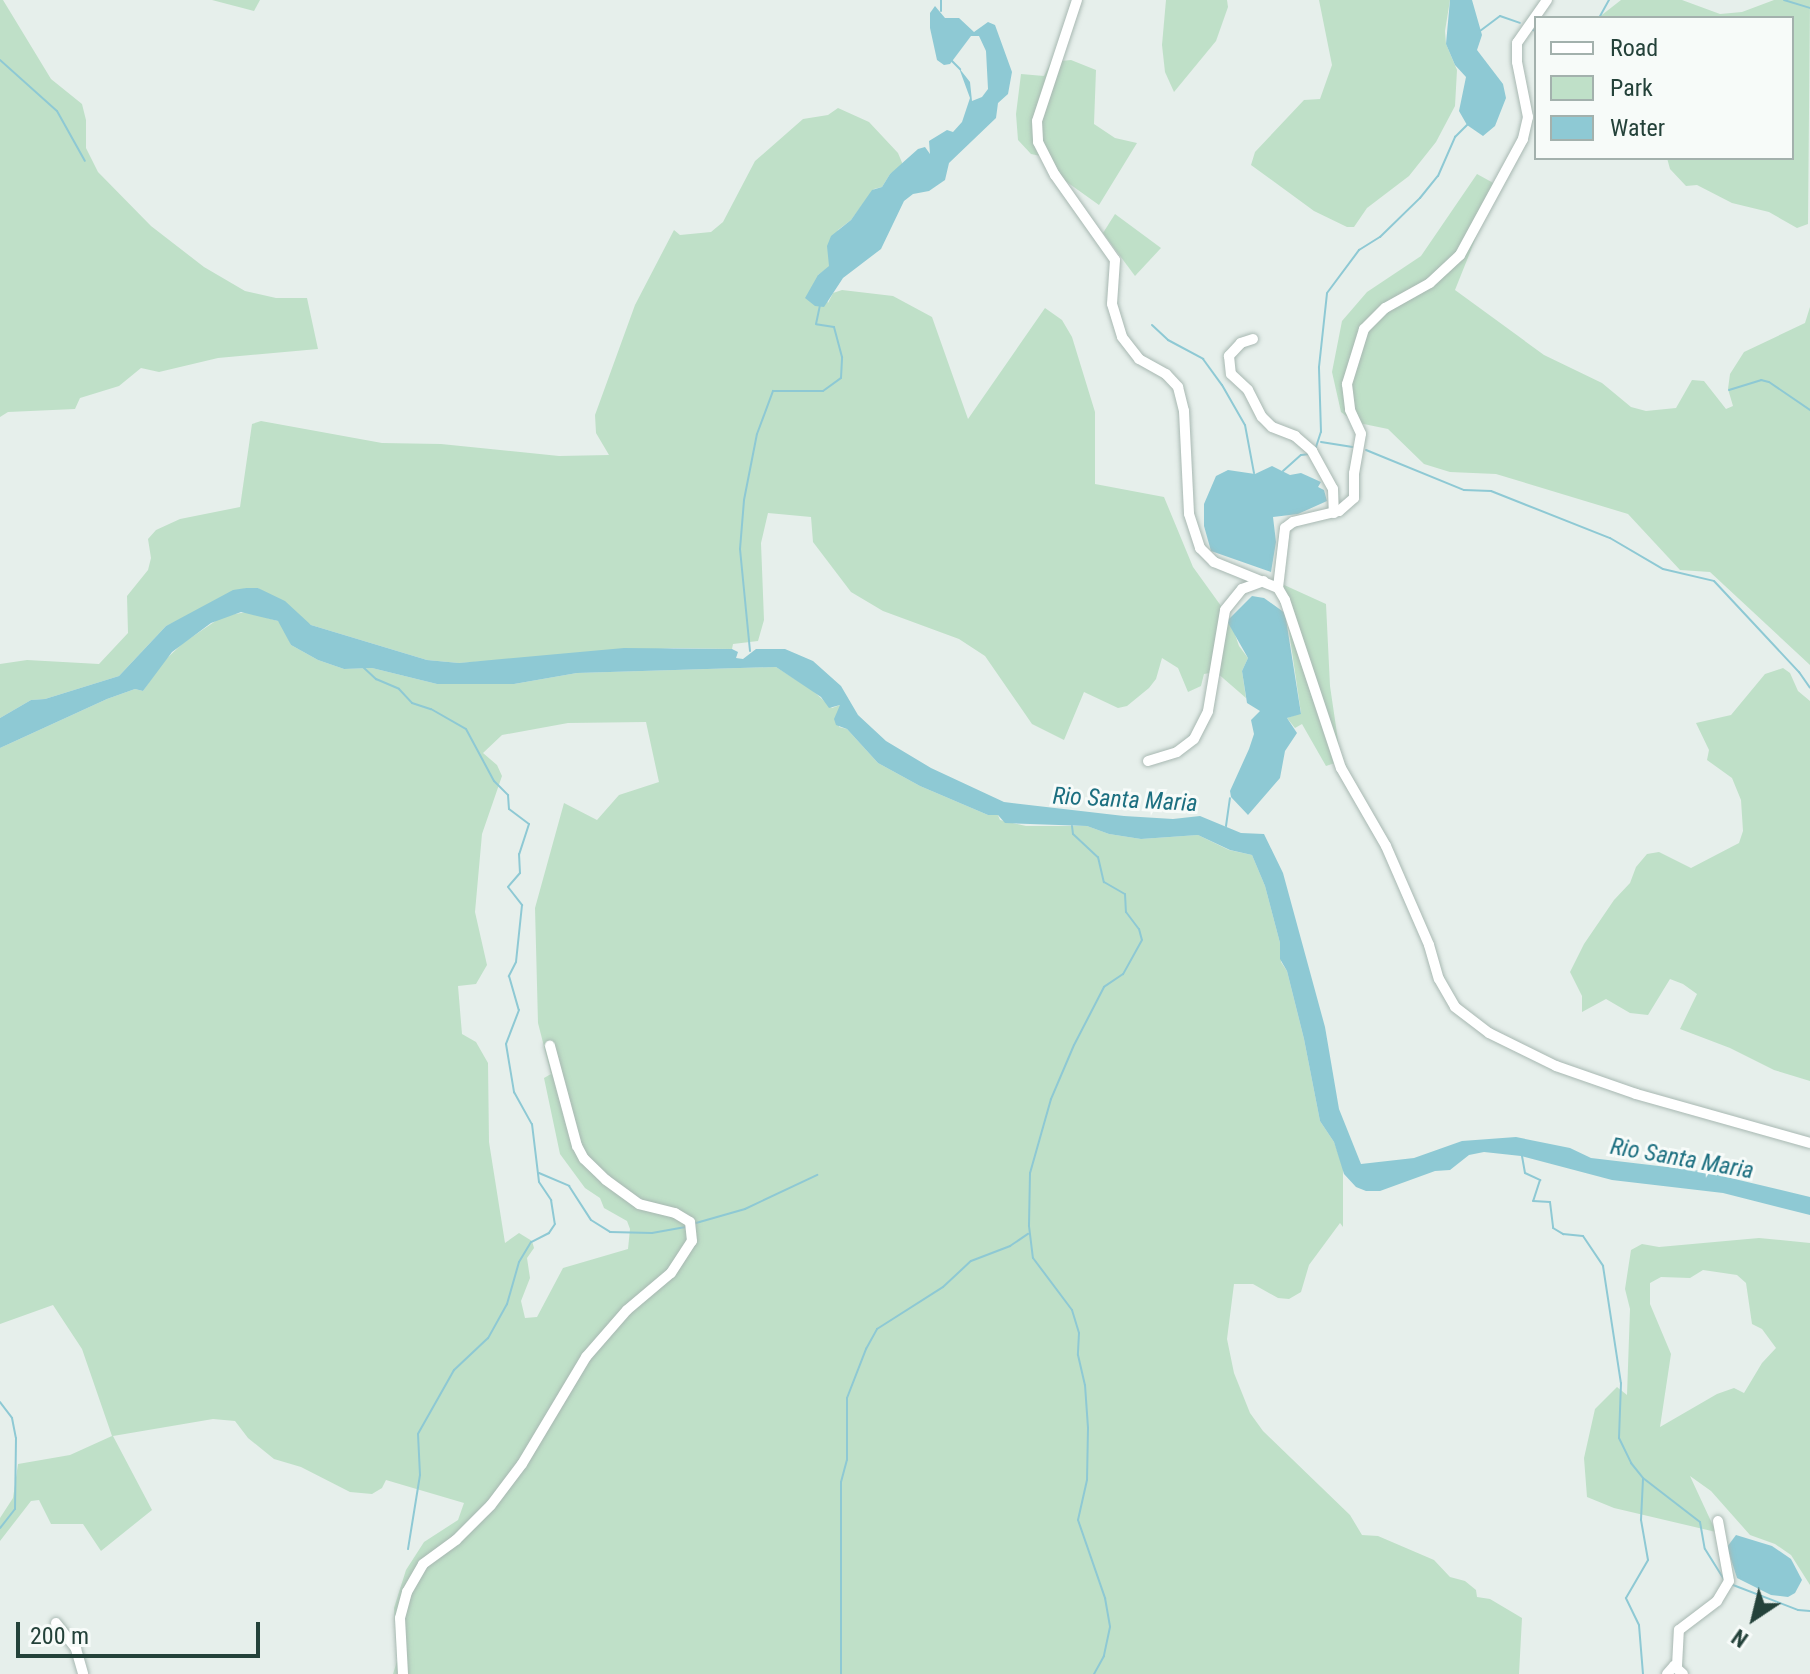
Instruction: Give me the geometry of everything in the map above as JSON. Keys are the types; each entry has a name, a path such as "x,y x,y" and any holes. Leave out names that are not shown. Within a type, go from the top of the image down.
{"street":[{"path":"1077,0 1037,121 1038,142 1062,184 1115,260 1112,304 1122,337 1139,359 1166,374 1178,387 1184,411 1186,487 1196,539 1214,562 1278,588"},
{"path":"1534,19 1517,43 1517,62 1528,117 1523,139 1474,234 1442,273 1385,308 1370,321 1358,341 1347,384 1350,410 1361,434 1354,473 1355,492 1347,505 1334,513 1293,522 1285,528 1278,588 1341,768 1386,846 1429,945 1439,979 1455,1007 1503,1040 1579,1075 1810,1143"},
{"path":"1253,339 1241,343 1229,356 1231,374 1248,390 1262,417 1272,427 1295,436 1312,451 1333,489 1334,513"},
{"path":"1148,761 1177,752 1194,739 1208,711 1225,610 1242,589 1264,581"},
{"path":"403,1674 400,1618 407,1592 423,1564 466,1532 491,1505 522,1464 586,1357 627,1310 671,1273 692,1241 694,1232 690,1222 675,1213 639,1204 584,1159 577,1146 550,1046"},
{"path":"1667,1674 1680,1670 1679,1630 1717,1601 1729,1581 1718,1521"},
{"path":"56,1623 76,1649 83,1674"}],"green space":[{"path":"0,0 3,0 51,79 82,104 86,120 86,148 98,172 151,226 204,267 245,291 276,298 307,298 318,349 218,358 159,372 141,368 119,386 80,398 75,409 8,412 0,417"},
{"path":"212,0 260,0 254,11"},
{"path":"1166,0 1227,0 1228,7 1216,41 1174,92 1165,72 1162,45"},
{"path":"1319,0 1450,0 1445,31 1446,44 1457,70 1455,106 1436,142 1409,176 1367,208 1354,227 1347,227 1314,211 1251,165 1255,152 1304,100 1320,99 1332,65"},
{"path":"1621,0 1682,0 1720,14 1742,12 1774,0 1810,0 1808,224 1797,228 1769,212 1732,203 1697,185 1686,186 1670,169 1668,160 1794,160 1794,16 1601,16"},
{"path":"1071,60 1096,70 1094,124 1115,138 1137,143 1099,205 1064,180 1050,158 1031,154 1018,140 1016,114 1021,74 1044,76 1051,62"},
{"path":"838,108 869,122 898,153 903,165 890,174 882,187 874,189 851,220 838,230 829,267 818,275 828,303 833,293 842,290 893,296 932,317 968,419 1045,308 1062,320 1072,337 1095,412 1095,484 1164,497 1193,567 1229,617 1239,646 1248,658 1242,671 1246,698 1216,672 1204,674 1201,686 1188,692 1178,668 1162,658 1156,679 1127,706 1118,708 1084,692 1064,740 1032,724 985,656 959,639 883,611 851,592 813,542 811,517 768,513 761,543 764,620 758,641 733,644 732,649 673,648 459,663 427,660 311,625 258,588 246,588 166,626 119,676 45,699 31,700 0,718 0,664 27,660 99,664 128,633 127,596 148,570 151,558 148,539 156,530 180,519 240,507 252,424 261,421 382,443 441,444 559,456 609,455 596,433 595,415 635,305 674,230 680,235 711,232 723,222 755,161 803,119 828,115"},
{"path":"1477,174 1497,185 1455,290 1544,355 1602,383 1631,407 1646,411 1676,408 1692,380 1704,381 1726,409 1733,406 1728,389 1730,374 1744,352 1805,323 1810,307 1810,665 1710,572 1680,570 1628,514 1496,474 1450,472 1424,464 1388,429 1354,422 1341,412 1332,372 1342,321 1367,292 1421,256"},
{"path":"1115,214 1161,248 1135,276 1103,233"},
{"path":"1282,584 1326,604 1330,686 1341,761 1326,766 1302,724 1295,728 1287,718 1301,713"},
{"path":"247,612 281,622 291,645 318,660 344,669 372,668 437,684 514,684 577,673 776,667 812,690 832,708 840,705 839,727 847,729 878,763 920,786 988,815 998,815 1000,820 1026,826 1087,826 1109,834 1141,839 1198,835 1229,850 1252,855 1265,886 1280,943 1281,962 1287,971 1304,1039 1320,1121 1334,1142 1343,1167 1343,1227 1340,1223 1309,1265 1301,1292 1289,1299 1278,1298 1253,1284 1234,1284 1227,1339 1234,1373 1250,1413 1263,1431 1350,1515 1362,1535 1378,1536 1434,1560 1450,1577 1465,1581 1476,1590 1477,1597 1490,1599 1522,1618 1519,1674 393,1674 397,1661 394,1608 406,1570 424,1542 458,1520 464,1503 386,1480 382,1488 372,1494 350,1492 301,1467 274,1459 248,1438 235,1421 213,1419 113,1436 152,1510 101,1551 83,1524 51,1524 39,1500 31,1501 0,1541 0,1518 13,1498 18,1464 70,1455 112,1436 82,1349 53,1305 0,1324 0,748 107,699 135,689 143,691 163,662 183,643 223,616","holes":["646,722 659,782 619,795 597,820 564,803 535,908 538,1023 551,1074 544,1078 560,1154 585,1188 600,1198 604,1208 627,1221 630,1229 628,1249 563,1268 537,1317 525,1318 521,1301 530,1278 527,1258 534,1248 532,1241 519,1233 505,1243 489,1142 488,1063 476,1042 462,1034 458,986 476,984 487,965 475,912 482,834 502,776 497,765 483,753 502,735 568,723"]},
{"path":"1783,668 1790,673 1798,691 1810,701 1810,1081 1774,1070 1730,1048 1680,1029 1697,994 1683,984 1670,979 1648,1015 1630,1013 1606,999 1582,1012 1582,996 1570,972 1584,944 1614,900 1630,883 1636,867 1647,854 1659,852 1691,868 1739,843 1743,831 1741,800 1732,778 1707,760 1709,750 1696,723 1731,715 1765,674"},
{"path":"1759,1238 1810,1243 1810,1585 1791,1555 1775,1544 1750,1535 1711,1491 1690,1476 1716,1532 1614,1508 1587,1497 1584,1458 1595,1409 1617,1387 1627,1395 1630,1309 1625,1289 1631,1250 1642,1244 1659,1247","holes":["1703,1270 1737,1275 1746,1283 1752,1324 1762,1329 1776,1348 1762,1363 1744,1393 1734,1388 1717,1394 1660,1427 1671,1354 1650,1304 1650,1283 1661,1277 1690,1278"]}],"water":[{"path":"1450,0 1472,0 1482,35 1477,50 1503,84 1506,98 1495,126 1483,136 1467,125 1459,111 1466,77 1455,65 1446,44"},
{"path":"935,6 945,18 959,18 974,32 988,22 995,25 1012,72 1008,94 998,103 996,118 949,163 945,180 929,191 913,194 904,201 881,249 843,278 824,307 815,306 805,298 818,275 829,266 827,246 831,236 851,220 872,190 882,187 890,174 918,149 925,147 930,154 929,141 947,130 953,132 962,122 970,98 959,68 970,82 972,101 982,97 988,89 986,51 979,36 971,36 950,64 944,65 937,60 930,28 930,13"},
{"path":"1272,466 1290,475 1301,473 1321,482 1318,487 1324,490 1327,501 1298,514 1273,517 1276,542 1271,572 1211,551 1204,526 1204,504 1216,476 1228,470 1255,474"},
{"path":"258,588 285,601 311,625 427,660 459,663 624,648 732,649 738,652 736,658 743,659 756,649 785,649 813,661 841,686 858,715 886,741 931,768 1004,802 1124,816 1173,819 1200,816 1241,833 1264,834 1283,873 1325,1027 1339,1109 1361,1164 1414,1158 1462,1141 1516,1137 1570,1148 1591,1158 1701,1171 1810,1197 1810,1215 1723,1193 1612,1180 1521,1156 1484,1152 1469,1155 1450,1170 1435,1171 1380,1191 1356,1187 1344,1174 1334,1142 1320,1121 1304,1039 1287,971 1280,959 1280,943 1265,886 1252,855 1230,850 1198,835 1141,839 1109,834 1087,826 1005,823 998,815 988,815 920,786 878,763 847,729 836,725 834,719 840,705 829,708 821,697 776,667 577,673 514,684 437,684 372,668 344,669 318,660 291,645 278,621 241,612 211,623 172,652 143,691 135,689 107,699 0,748 0,718 31,700 45,699 119,676 166,626 233,590"},
{"path":"1252,596 1264,598 1285,613 1301,714 1287,718 1297,733 1285,751 1280,778 1248,815 1231,797 1230,791 1254,734 1251,720 1260,711 1247,703 1242,671 1248,658 1227,621"},
{"path":"1736,1535 1772,1546 1791,1559 1802,1580 1795,1593 1788,1597 1771,1595 1737,1578 1727,1547"}],"waterway":[{"path":"941,0 941,11"},
{"path":"1600,16 1609,0"},
{"path":"1784,0 1810,8"},
{"path":"1480,31 1500,16 1520,23"},
{"path":"0,60 57,111 85,161"},
{"path":"951,60 960,69"},
{"path":"1316,447 1321,432 1319,367 1327,293 1359,250 1380,237 1420,198 1438,176 1455,137 1467,125"},
{"path":"750,651 740,549 744,500 757,434 773,391 823,391 841,378 842,357 834,327 816,324 820,305"},
{"path":"1152,325 1168,340 1203,359 1222,385 1245,425 1254,473"},
{"path":"1729,390 1761,380 1769,382 1810,410"},
{"path":"1321,442 1353,447"},
{"path":"1366,450 1464,490 1491,491 1610,538 1663,569 1714,581 1799,672 1810,688"},
{"path":"1283,471 1301,455 1310,454"},
{"path":"363,667 376,679 399,689 412,703 431,709 466,729 494,781 508,795 509,809 529,824 519,854 520,873 508,887 522,905 516,962 509,976 519,1010 506,1044 514,1092 532,1124 539,1182 551,1200 555,1224 549,1233 531,1242 519,1262 507,1304 488,1338 454,1370 418,1434 420,1475 408,1549"},
{"path":"1226,826 1230,798"},
{"path":"1072,826 1073,834 1098,857 1104,882 1125,894 1126,912 1139,929 1142,940 1123,974 1104,987 1074,1045 1051,1099 1030,1173 1029,1226 1033,1258 1072,1310 1079,1333 1078,1355 1085,1385 1088,1428 1087,1480 1078,1520 1105,1598 1110,1627 1104,1656 1094,1674"},
{"path":"1522,1156 1525,1173 1540,1180 1533,1201 1550,1202 1553,1228 1563,1234 1583,1236 1603,1266 1621,1383 1619,1438 1631,1463 1643,1478 1700,1522 1705,1549 1724,1580"},
{"path":"539,1173 569,1186 591,1220 610,1232 652,1233 685,1227"},
{"path":"696,1223 745,1209 817,1175"},
{"path":"841,1674 841,1482 847,1460 847,1398 866,1349 877,1329 943,1287 971,1261 1010,1246 1028,1234"},
{"path":"0,1402 12,1418 16,1438 15,1509 0,1528"},
{"path":"1643,1479 1641,1520 1648,1560 1626,1598 1639,1625 1643,1674"},
{"path":"1733,1585 1798,1610 1810,1611"}],"water label":[{"name":"Rio Santa Maria","path":"1125,800"},
{"name":"Rio Santa Maria","path":"1682,1159"}]}
